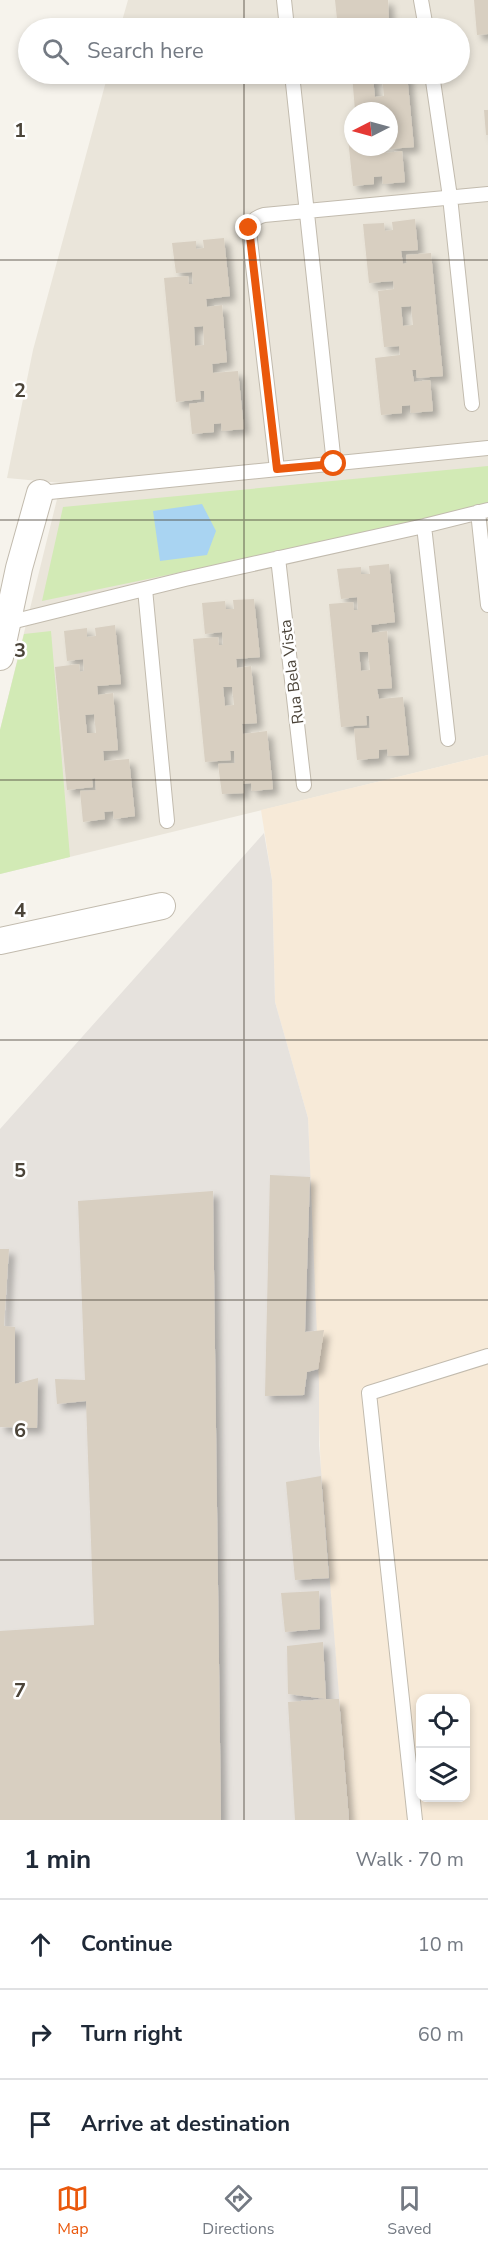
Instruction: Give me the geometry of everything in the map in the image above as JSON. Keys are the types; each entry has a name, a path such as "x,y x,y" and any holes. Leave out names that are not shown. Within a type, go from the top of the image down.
{"street":[{"path":"0,657 7,623 9,567 40,493"},
{"path":"0,941 162,906"}],"lane":[{"path":"284,0 286,18"},
{"path":"421,0 424,18"},
{"path":"293,84 334,464"},
{"path":"433,84 450,197 472,404"},
{"path":"277,469 249,228 256,218 488,194"},
{"path":"40,493 488,448"},
{"path":"7,623 483,511 488,605"},
{"path":"424,526 448,739"},
{"name":"Rua Bela Vista","path":"278,558 304,785"},
{"path":"145,589 167,821"},
{"path":"415,1820 369,1393 488,1356"}],"shaded area":[{"path":"128,0 488,0 488,755 0,874 0,730 61,483 7,478 33,350 105,84 470,84 470,18 123,18"},
{"path":"488,755 488,1820 349,1820 321,1476 308,1118 275,1002 272,880 261,810"},
{"path":"264,833 272,880 275,1002 308,1118 319,1383 319,1445 349,1820 0,1820 0,1129"}],"green space":[{"path":"488,466 488,504 254,557 42,601 63,507"},
{"path":"51,631 70,857 0,874 0,730 24,634"}],"water":[{"path":"202,504 216,531 207,555 160,561 153,511"}],"building":[{"path":"335,0 388,0 389,18 337,18"},
{"path":"474,0 488,0 488,34 477,35"},
{"path":"353,84 374,84 375,97 384,96 383,84 408,84 414,147 398,148 398,102 354,102"},
{"path":"484,110 488,110 488,135 486,135"},
{"path":"402,151 405,182 383,184 382,176 374,177 374,184 353,186 350,156 398,156 398,152"},
{"path":"415,219 418,250 401,251 403,264 407,263 406,255 431,253 443,376 417,378 416,370 412,370 414,382 430,380 433,411 411,413 410,405 402,406 402,413 381,415 375,358 400,355 399,346 384,347 378,291 394,289 393,281 369,283 363,224 384,223 385,231 393,230 392,222","holes":["411,306 413,325 403,326 401,307"]},
{"path":"224,238 230,296 206,299 207,307 222,305 227,362 212,364 213,373 238,371 244,429 222,431 221,423 214,424 214,432 192,434 189,404 205,402 204,391 200,391 201,399 176,402 164,278 188,276 189,284 193,284 192,272 176,273 172,243 196,241 196,249 204,248 203,240","holes":["203,326 204,345 195,346 194,327"]},
{"path":"389,564 395,622 371,625 372,633 387,631 392,688 377,689 379,699 403,697 409,755 388,756 387,749 379,750 379,758 357,760 354,729 370,728 369,716 366,716 367,725 341,727 329,604 353,602 354,610 358,610 357,597 341,599 337,569 361,567 361,574 370,574 369,566","holes":["359,652 368,652 370,670 361,671"]},
{"path":"254,599 260,657 236,659 237,668 251,666 257,723 242,724 243,734 267,731 273,789 252,791 251,783 243,784 244,793 222,794 218,764 235,763 234,751 230,751 231,760 205,762 193,639 218,637 219,645 223,645 222,632 205,634 202,603 225,601 226,609 234,609 233,600","holes":["223,687 232,687 234,705 225,706"]},
{"path":"115,625 121,684 97,686 98,695 113,693 118,750 103,751 104,761 129,759 135,816 114,819 113,811 104,812 105,819 83,822 80,791 96,790 95,778 92,779 93,787 67,790 55,667 79,664 80,672 84,671 83,659 67,661 64,631 87,628 87,637 96,636 95,628","holes":["94,714 96,733 87,733 85,715"]},
{"path":"270,1175 310,1177 305,1332 324,1330 318,1369 307,1372 304,1395 265,1396"},
{"path":"213,1191 221,1820 0,1820 0,1631 94,1625 86,1401 57,1404 55,1379 85,1380 78,1201"},
{"path":"0,1249 9,1249 4,1326 15,1327 15,1384 38,1378 37,1428 0,1427"},
{"path":"321,1476 329,1578 295,1580 286,1482"},
{"path":"319,1591 320,1629 285,1632 281,1593"},
{"path":"323,1642 326,1699 288,1694 287,1646"},
{"path":"339,1699 349,1820 295,1820 288,1702"}],"route":[{"path":"249,228 277,469 334,464"}]}
